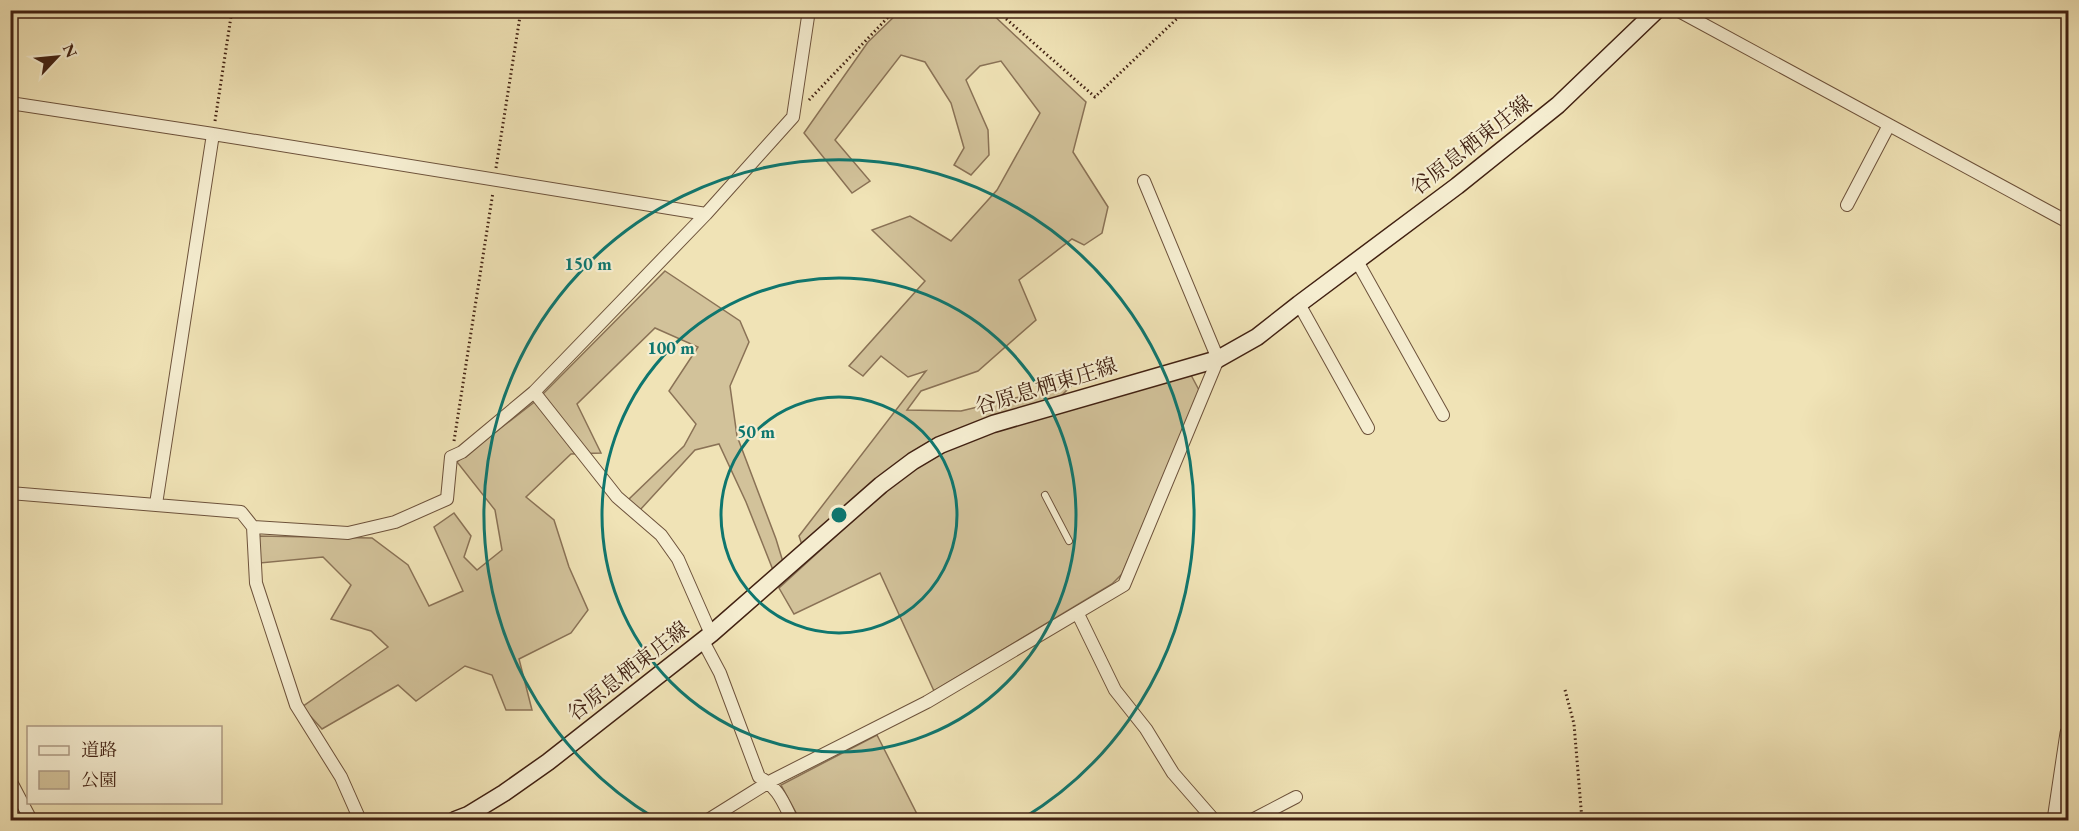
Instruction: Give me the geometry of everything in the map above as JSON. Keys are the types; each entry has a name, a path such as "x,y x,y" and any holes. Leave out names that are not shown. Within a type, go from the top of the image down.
{"main road":[{"name":"谷原息栖東庄線","path":"454,820 468,815 504,793 548,762 707,638 881,485 913,461 940,445 993,424 1218,359 1257,338 1299,303 1456,186 1558,105 1657,10"}],"street":[{"path":"253,527 348,533 395,522 447,499 451,457 462,452 534,392 706,214 793,117 809,10"},
{"path":"1677,10 2068,222"},
{"path":"10,103 706,214"},
{"path":"1847,206 1889,125"},
{"path":"156,504 213,134"},
{"path":"708,820 769,782 927,702 1124,585 1218,359 1144,181"},
{"path":"1357,261 1443,415"},
{"path":"1299,303 1368,428"},
{"path":"534,392 617,497 661,535 678,560 759,777 769,782 777,790 792,820"},
{"path":"10,493 241,512 253,527 256,583 296,705 341,777 360,820"},
{"path":"1078,614 1115,690 1146,729 1173,773 1214,820"},
{"path":"2055,820 2068,733"},
{"path":"10,780 31,820"},
{"path":"1252,820 1296,797"}],"lane":[{"path":"1045,495 1070,541"}],"path":[{"path":"213,134 232,10"},
{"path":"451,457 521,10"},
{"path":"793,117 895,10"},
{"path":"996,10 1095,97 1186,10"},
{"path":"1565,690 1574,724 1582,820"}],"green space":[{"path":"900,11 989,11 1086,102 1073,152 1108,207 1102,233 1084,245 1072,239 1019,280 1036,320 978,371 921,391 907,410 961,411 1073,384 1061,396 985,420 802,545 799,536 926,371 908,377 881,356 863,376 849,366 925,281 872,230 910,216 951,241 997,190 1040,113 1001,61 980,66 966,80 988,130 989,155 971,175 954,165 964,148 951,103 925,62 901,55 835,140 870,181 852,193 804,133 868,42"},
{"path":"665,271 740,321 749,342 730,386 737,436 783,562 773,570 746,502 719,444 695,450 640,510 627,501 684,446 696,424 669,391 698,347 655,328 577,404 601,453 571,454 526,497 554,520 569,567 588,610 571,633 519,659 532,710 506,710 492,675 465,666 416,701 398,685 322,729 302,707 388,647 371,631 331,619 351,585 323,557 260,563 257,536 372,538 408,565 429,606 463,591 434,527 454,513 471,536 464,557 477,570 502,550 495,510 457,462 537,400"},
{"path":"1191,375 1200,392 1122,574 1112,584 934,691 880,573 794,614 779,588 882,494 916,468 947,449 999,429"},
{"path":"877,735 920,820 800,820 781,785"}]}
